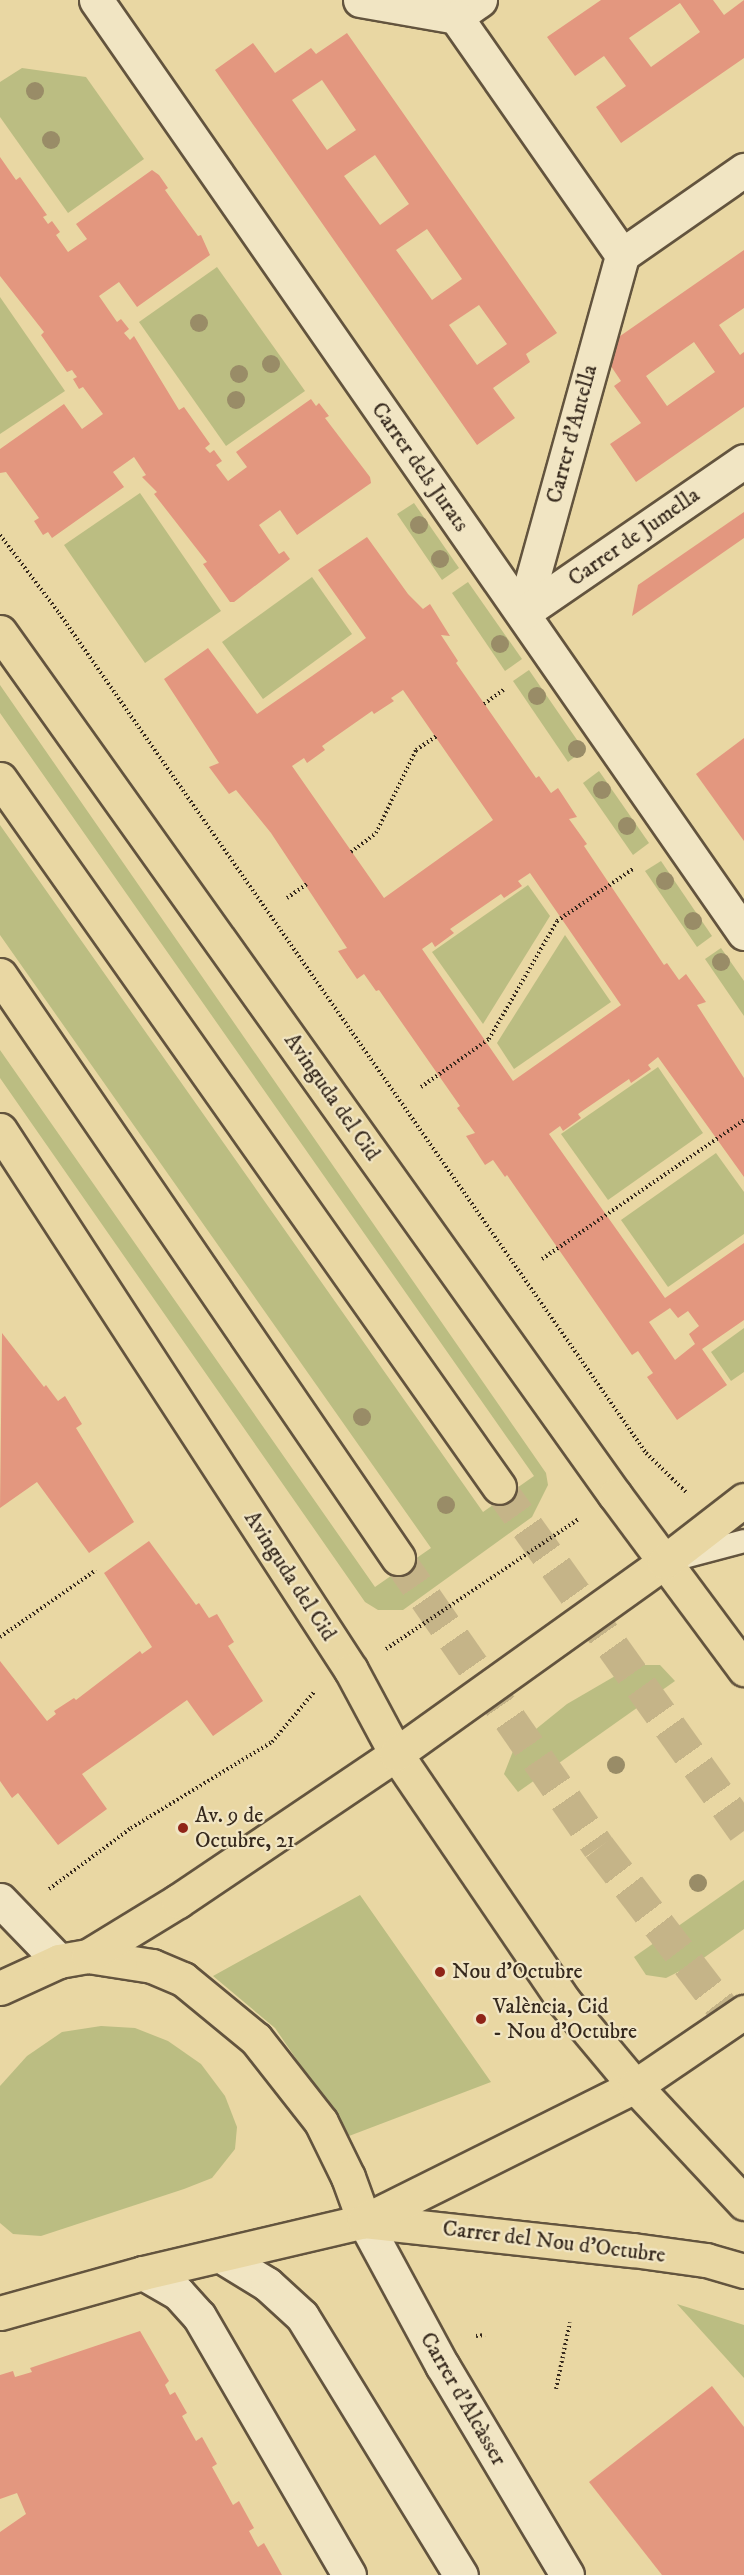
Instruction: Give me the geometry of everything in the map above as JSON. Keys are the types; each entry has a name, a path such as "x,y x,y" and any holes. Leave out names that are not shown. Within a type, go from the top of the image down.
{"main road":[{"name":"Avinguda del Cid","path":"0,632 664,1562 744,1669"},
{"path":"0,779 499,1487"},
{"path":"0,975 398,1558"},
{"name":"Avinguda del Cid","path":"0,1130 351,1670 396,1754 562,2000 635,2085 744,2203"},
{"path":"0,1988 73,1958 178,1901 396,1754 664,1562 744,1500"},
{"path":"73,1958 152,1966 183,1979 256,2038 321,2122 348,2176 364,2221"},
{"path":"635,2085 744,2012"},
{"name":"Carrer del Nou d'Octubre","path":"9,2304 364,2221 635,2085"},
{"name":"Carrer del Nou d'Octubre","path":"364,2221 633,2250 706,2260 744,2271"}],"street":[{"name":"Carrer dels Jurats","path":"96,0 744,933"},
{"path":"360,0 468,8 621,255 744,170"},
{"name":"Carrer d'Antella","path":"523,613 621,255"},
{"name":"Carrer de Jumella","path":"523,613 744,461"},
{"path":"0,1900 73,1958"},
{"name":"Carrer d'Alcàsser","path":"364,2221 442,2365 567,2575"},
{"path":"221,2256 267,2284 302,2316 461,2575"},
{"path":"143,2273 178,2293 199,2316 349,2575"}],"lane":[{"path":"664,1562 744,1541"}],"path":[{"path":"0,535 66,623 646,1453 659,1465"},
{"path":"484,704 505,689"},
{"path":"351,852 376,833 416,750 437,736"},
{"path":"421,1087 489,1039 557,921 633,868"},
{"path":"287,898 307,884"},
{"path":"542,1259 744,1120"},
{"path":"397,1642 578,1520"},
{"path":"0,1637 96,1570"},
{"path":"39,1896 130,1828 272,1742 296,1710 317,1690"},
{"path":"556,2390 570,2322"}],"green space":[{"path":"22,68 86,77 144,159 68,213 0,117 0,82"},
{"path":"217,267 305,391 226,446 139,322"},
{"path":"0,297 65,391 0,434"},
{"path":"140,493 221,611 145,663 64,545"},
{"path":"414,503 459,568 442,580 397,514"},
{"path":"312,577 352,634 263,699 222,642"},
{"path":"468,582 522,659 505,671 452,593"},
{"path":"529,670 584,750 568,762 513,681"},
{"path":"0,685 546,1473 548,1485 532,1517 403,1610 378,1610 365,1602 0,1078 0,1050 375,1587 431,1548 0,935 0,825 483,1512 534,1476 0,713"},
{"path":"599,771 649,843 633,855 583,783"},
{"path":"661,861 712,936 697,947 645,871"},
{"path":"528,885 550,916 483,1024 432,952"},
{"path":"565,935 611,1002 514,1069 497,1043"},
{"path":"721,948 744,981 744,1016 705,959"},
{"path":"658,1067 703,1133 608,1200 561,1134"},
{"path":"716,1153 744,1192 744,1234 668,1287 621,1220"},
{"path":"744,1328 744,1372 731,1381 711,1352"},
{"path":"634,1665 660,1665 675,1681 518,1792 504,1774 515,1746 567,1704"},
{"path":"744,1880 744,1929 698,1962 666,1978 646,1975 634,1957"},
{"path":"360,1895 491,2082 349,2136 275,2028 213,1976"},
{"path":"101,2026 135,2028 168,2041 201,2064 225,2096 237,2127 235,2149 212,2178 184,2189 41,2236 13,2234 0,2223 0,2086 27,2056 62,2032"},
{"path":"677,2304 744,2325 744,2378"}],"building":[{"path":"601,0 713,0 724,15 744,0 744,58 621,143 596,107 626,86 604,56 575,76 547,37","holes":["680,3 700,32 651,67 629,38"]},
{"path":"347,33 557,333 526,354 530,362 493,388 515,418 477,445 215,70 253,43 275,73 311,48 316,54","holes":["322,80 356,130 327,150 292,100","375,155 409,204 380,225 344,176","427,229 462,279 432,300 396,250","479,305 507,344 477,365 449,325"]},
{"path":"0,157 16,180 20,177 47,215 43,217 48,224 52,221 60,232 56,235 68,252 87,239 76,224 152,170 159,175 168,188 165,190 198,236 201,235 210,255 137,307 119,282 99,296 117,322 121,319 129,329 124,333 130,340 134,336 179,410 184,407 210,444 205,448 210,453 214,450 222,461 216,465 228,481 247,467 236,452 311,399 316,406 319,403 329,416 325,418 370,477 371,483 297,535 280,510 259,525 279,554 284,551 290,559 234,602 230,602 203,564 207,562 154,494 157,492 142,477 146,475 134,457 113,472 124,487 52,538 48,532 43,535 34,521 39,518 6,472 0,473 0,449 64,404 82,429 103,414 83,387 79,389 73,379 77,377 72,370 67,372 41,335 44,332 0,276"},
{"path":"744,250 744,308 719,325 740,355 744,352 744,407 636,482 610,444 641,423 614,386 621,381 600,350","holes":["694,342 715,372 667,406 646,376"]},
{"path":"744,512 744,538 632,616 638,585"},
{"path":"367,537 408,594 423,609 430,604 450,636 441,635 458,661 456,663 536,778 539,776 551,793 558,788 577,817 569,819 587,844 584,846 664,965 667,963 679,980 686,974 706,1002 697,1005 744,1078 744,1177 658,1057 648,1065 651,1069 631,1083 629,1079 578,1114 581,1118 563,1131 560,1126 549,1134 665,1298 744,1243 744,1320 702,1349 727,1385 677,1420 647,1377 653,1373 638,1351 632,1355 507,1175 505,1177 493,1160 485,1165 466,1136 475,1133 457,1108 460,1106 379,990 376,991 364,974 357,979 338,951 347,948 271,833 236,790 229,794 209,767 219,763 164,679 208,648 257,714 366,638 318,570","holes":["403,690 493,820 384,898 292,766 304,758 307,763 325,750 322,746 372,711 374,714 394,701 391,698","530,873 621,1005 513,1081 422,949 432,942 435,947 454,933 450,929 501,894 504,898 522,886 518,881","670,1308 678,1318 688,1311 699,1326 689,1334 695,1344 675,1360 649,1322"]},
{"path":"744,738 744,841 696,774"},
{"path":"2,1333 44,1387 46,1385 58,1401 65,1396 82,1424 76,1428 134,1522 89,1553 37,1482 0,1508"},
{"path":"149,1541 196,1605 199,1603 209,1618 217,1614 234,1642 228,1646 263,1701 213,1736 187,1700 82,1774 107,1809 58,1845 18,1793 12,1798 0,1781 0,1661 47,1721 56,1714 54,1711 74,1698 76,1700 140,1651 142,1654 152,1647 104,1573"},
{"path":"140,2331 169,2381 165,2385 170,2395 175,2392 187,2413 182,2416 196,2441 202,2437 217,2464 212,2467 233,2505 239,2501 254,2528 249,2531 256,2544 258,2547 264,2543 282,2575 0,2575 0,2532 26,2514 17,2493 0,2499 0,2375 13,2371 15,2377 32,2372 30,2368"},
{"path":"712,2386 744,2427 744,2575 662,2575 589,2482"}],"tunnel":[{"path":"499,1487 744,1830"},
{"path":"398,1558 599,1847 744,2036"}],"place":[{"name":"Av. 9 de Octubre, 21","path":"183,1828"},
{"name":"Nou d'Octubre","path":"440,1972"},
{"name":"València, Cid - Nou d'Octubre","path":"481,2019"}]}
